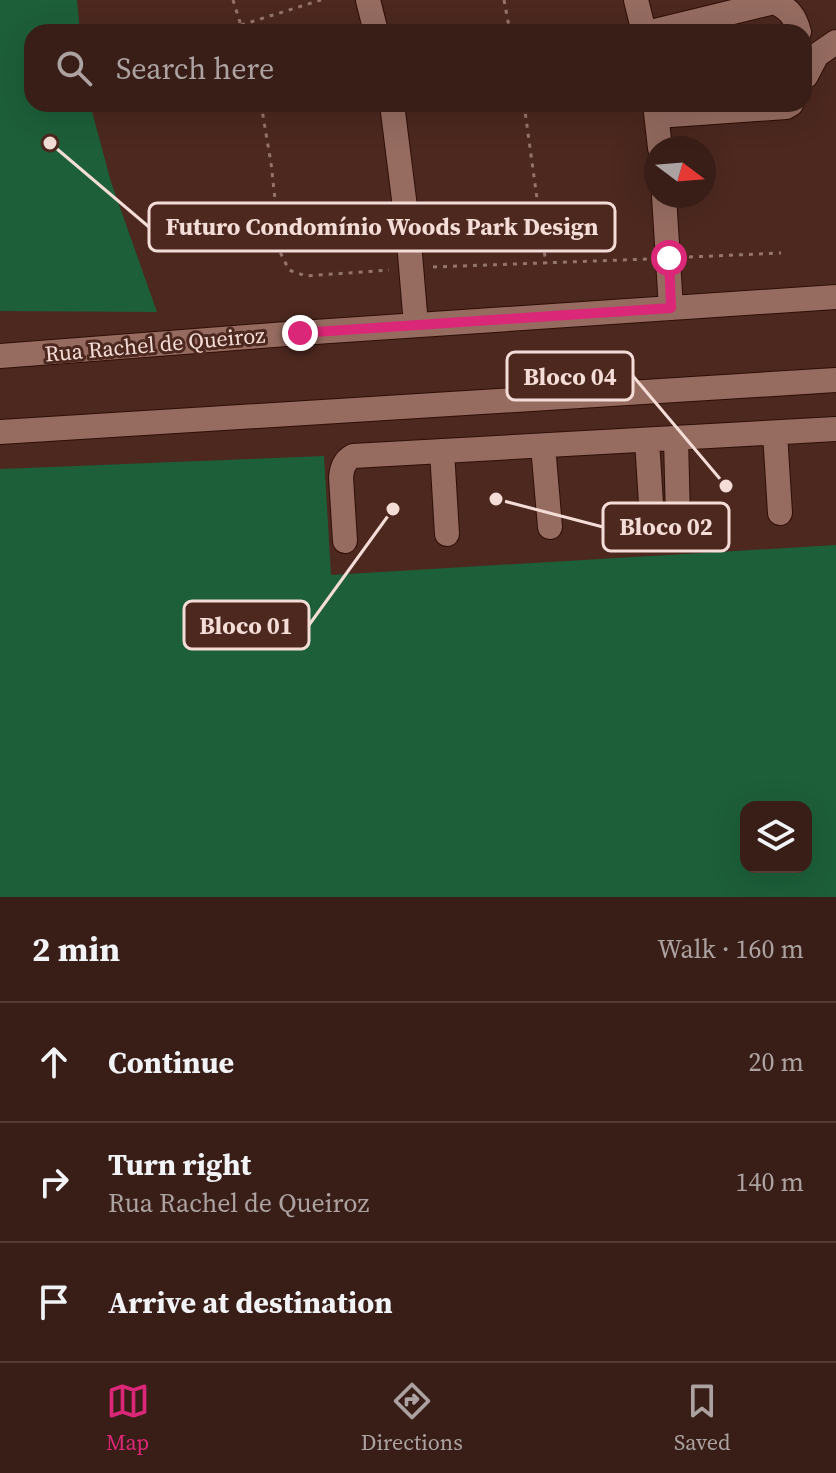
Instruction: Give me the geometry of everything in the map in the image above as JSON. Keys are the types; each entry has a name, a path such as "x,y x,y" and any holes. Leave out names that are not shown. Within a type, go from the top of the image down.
{"street":[{"path":"368,0 374,24"},
{"path":"636,0 642,24"},
{"path":"682,24 774,2 785,7 798,24"},
{"path":"812,39 836,42 817,55 812,64"},
{"path":"393,112 416,325"},
{"path":"656,112 659,136"},
{"path":"665,208 671,308"},
{"name":"Rua Rachel de Queiroz","path":"0,356 836,297"},
{"path":"0,432 836,380"},
{"path":"345,541 342,468 347,460 361,455 836,429"},
{"path":"775,433 780,513"},
{"path":"676,438 678,518"},
{"path":"647,440 652,520"},
{"path":"543,446 550,527"},
{"path":"442,451 447,534"}],"path":[{"path":"233,0 241,24"},
{"path":"244,24 321,0"},
{"path":"504,0 508,24"},
{"path":"262,112 281,254 289,270 306,276 410,268 781,253"},
{"path":"525,112 546,264"}],"green space":[{"path":"0,0 77,0 79,24 24,24 24,112 92,112 111,182 157,312 0,311"},
{"path":"324,456 331,575 836,545 836,897 0,897 0,469"}],"place":[{"name":"Futuro Condomínio Woods Park Design","path":"50,143"},
{"name":"Bloco 04","path":"726,486"},
{"name":"Bloco 02","path":"496,499"},
{"name":"Bloco 01","path":"393,509"}],"route":[{"path":"300,333 671,308 669,258"}]}
